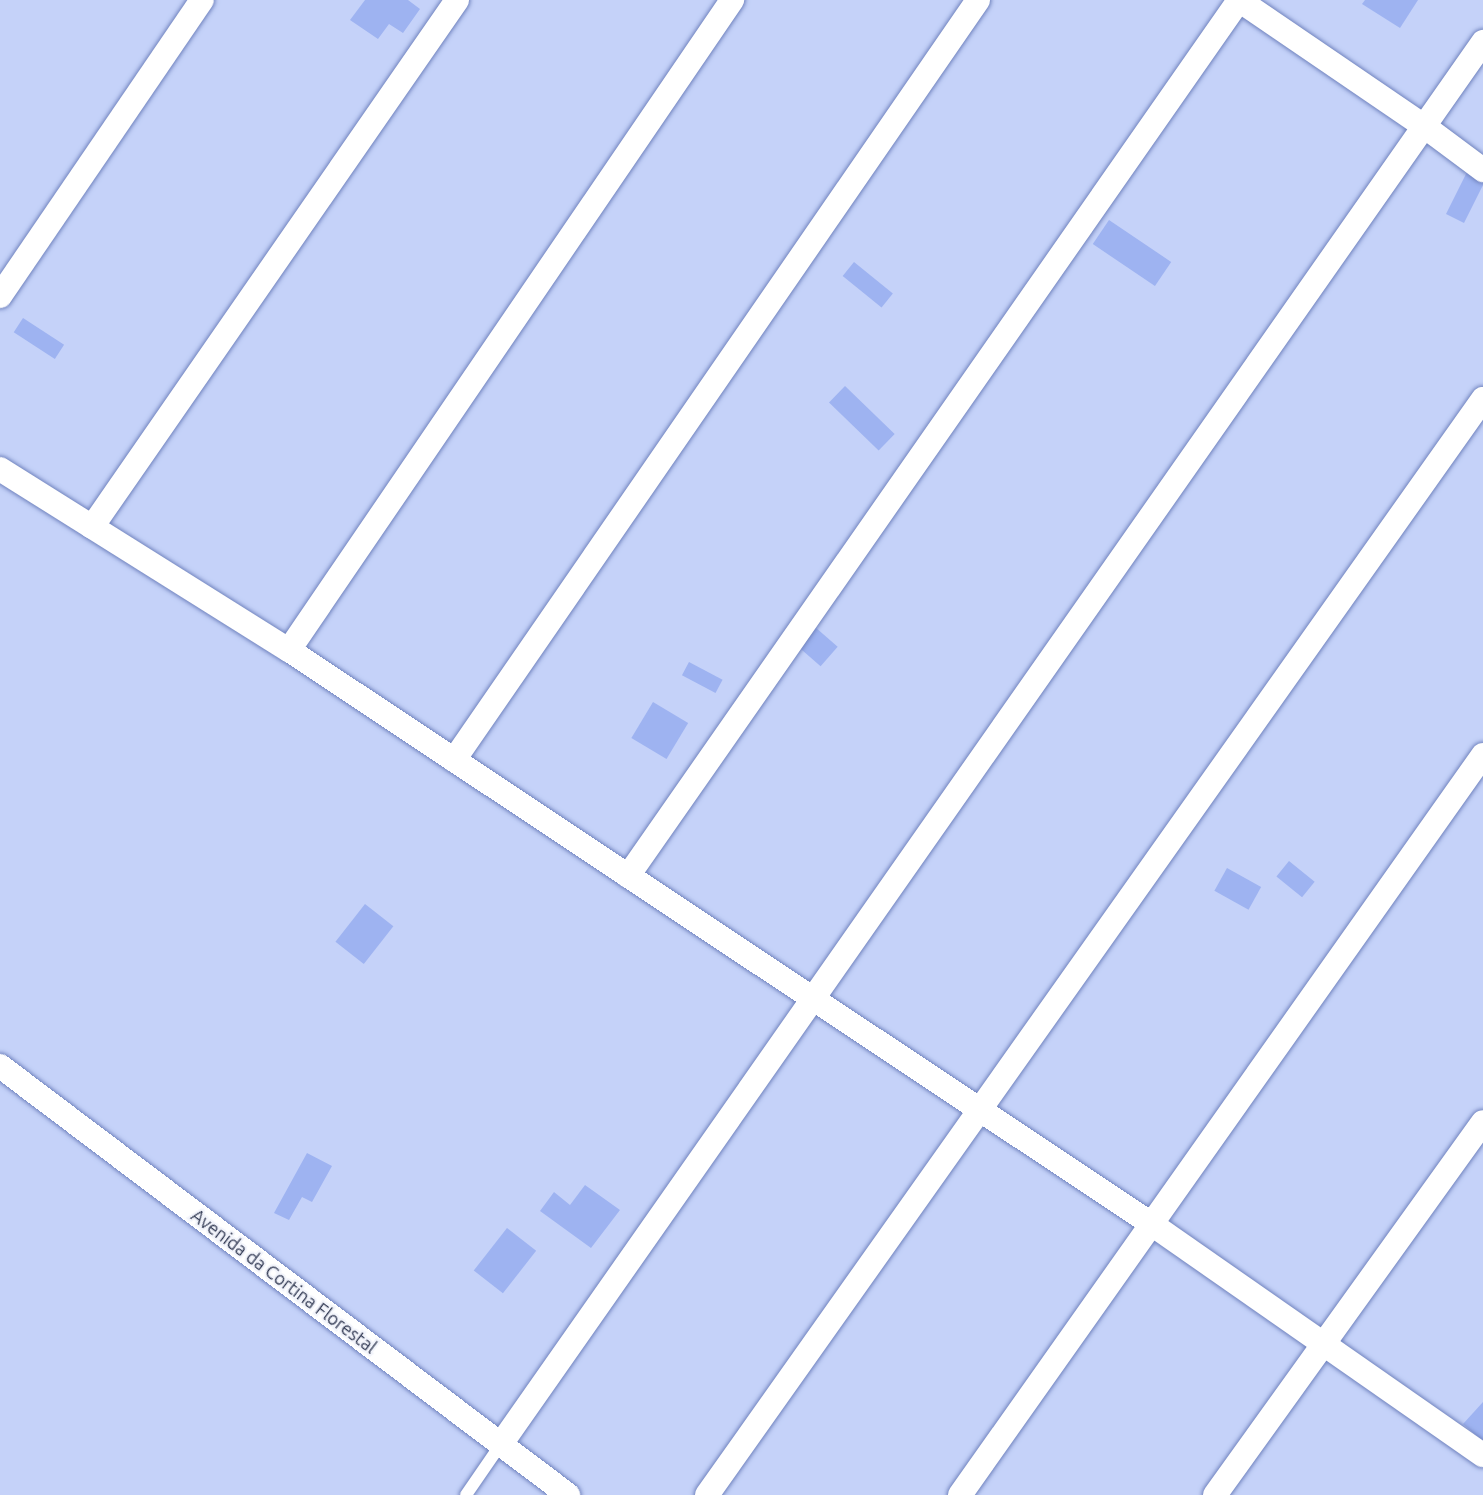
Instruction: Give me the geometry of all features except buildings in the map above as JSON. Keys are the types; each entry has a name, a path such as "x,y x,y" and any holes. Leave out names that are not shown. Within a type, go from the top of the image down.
{"street":[{"path":"0,296 202,0"},
{"path":"92,527 457,0"},
{"path":"289,650 732,0"},
{"path":"454,760 978,0"},
{"path":"628,876 1239,0 1425,126 1483,170"},
{"path":"501,1444 1483,42"},
{"path":"707,1495 982,1111 1483,399"},
{"path":"0,469 289,650 1152,1225 1483,1455"},
{"path":"960,1495 1483,755"},
{"name":"Avenida da Cortina Florestal","path":"0,1066 568,1495"},
{"path":"1215,1495 1483,1122"}],"lane":[{"path":"466,1495 501,1444"}]}
